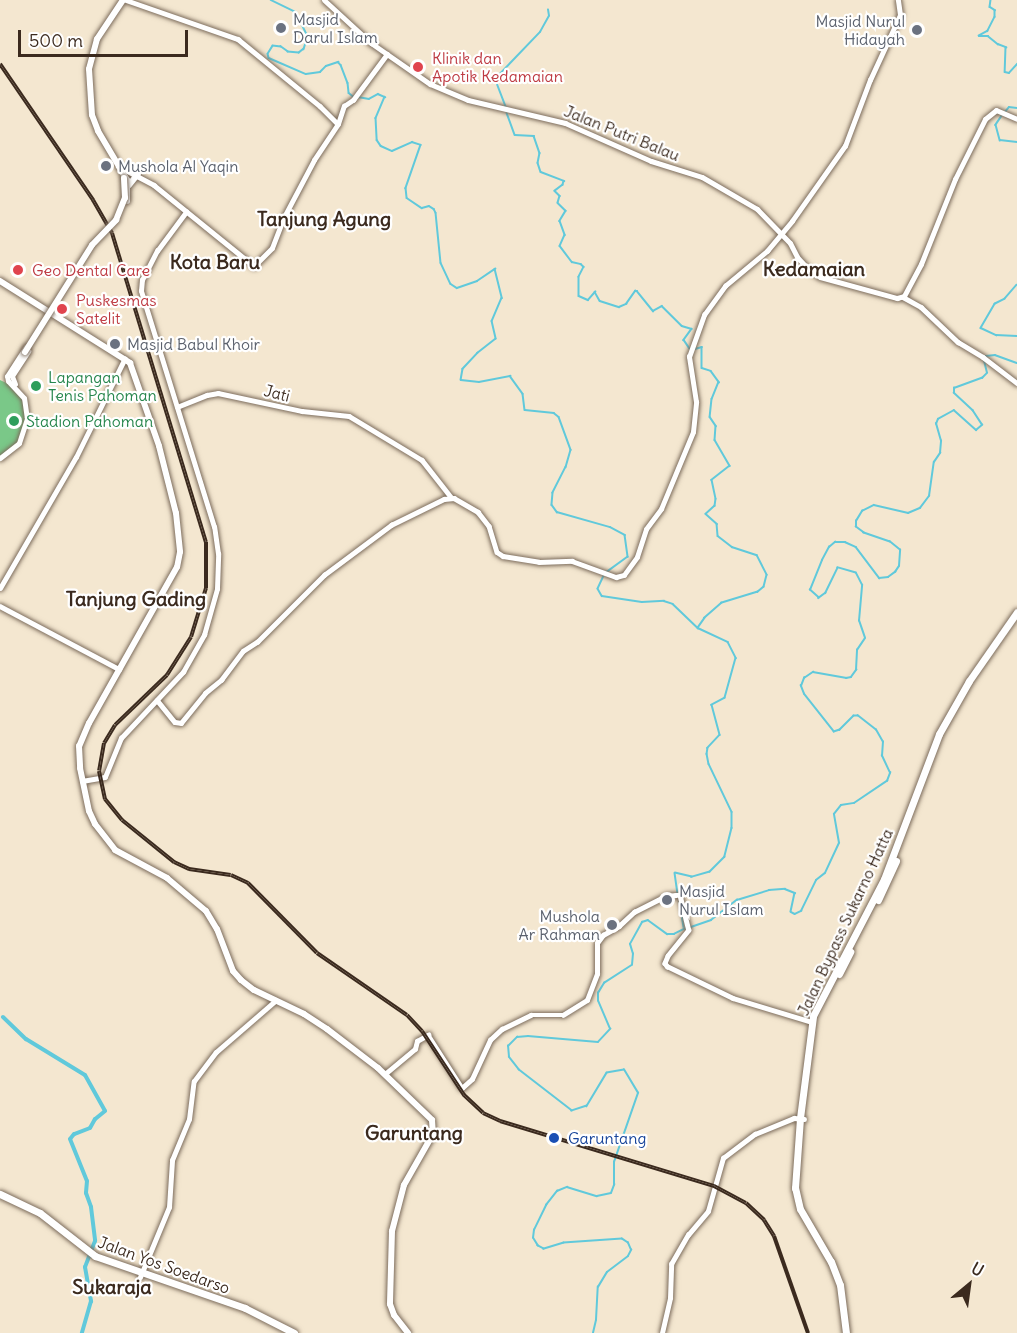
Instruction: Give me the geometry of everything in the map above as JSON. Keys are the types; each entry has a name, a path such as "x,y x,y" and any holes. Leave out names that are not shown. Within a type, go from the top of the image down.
{"highway":[{"name":"Jalan Bypass Sukarno Hatta","path":"848,1333 840,1285 831,1262 808,1226 796,1194 794,1180 816,1020 893,859 942,727 969,681 1017,612"},
{"name":"Jalan Bypass Sukarno Hatta","path":"802,1119 812,1022 816,1008 892,874 948,723 972,682 1017,619"},
{"name":"Jalan Yos Soedarso","path":"0,1195 45,1218 90,1256 249,1311 293,1333"}],"main road":[{"path":"0,458 17,446 26,427 26,404 12,376 23,354 92,245 116,220 125,198 124,175 100,141 89,115 87,59 101,29 122,0"},
{"name":"Jalan Putri Balau","path":"324,0 387,54 441,89 468,100 565,123 658,164 702,177 756,209 782,234 804,267 820,277 903,297"},
{"path":"101,29 89,61 91,109 98,131 124,175 127,189"},
{"path":"903,297 921,264 973,138 989,113 996,110 1017,119"},
{"path":"0,379 8,376 91,245 111,225 127,189 138,174"},
{"path":"0,281 125,358 133,368 173,500 180,556 173,574 81,739 78,756 91,818 108,843 126,858 172,882 201,906 213,922 236,975 254,990 313,1019 385,1074 429,1116 434,1127 429,1143 404,1185 392,1231 390,1304 394,1315 408,1333"},
{"path":"37,304 42,310 44,321"},
{"path":"44,321 62,318"},
{"path":"1,584 76,457 125,358"},
{"path":"121,370 133,368"},
{"path":"8,376 8,381 17,388"},
{"path":"141,1275 169,1207 172,1160 189,1119 194,1081 216,1052 276,1000"}],"street":[{"path":"122,0 238,39 320,106 338,124"},
{"path":"157,700 175,722 182,723 206,693 221,680 243,651 273,628 324,574 391,525 451,497 483,516 492,533 497,552 503,556 538,562 572,561 616,577 624,575 635,561 646,529 662,509 691,439 696,402 691,345 717,294 767,251 782,234 811,198 845,146 870,80 900,15 898,0"},
{"path":"124,175 138,174 254,266 272,248 284,217 314,160 338,124 344,106 353,100 387,54"},
{"path":"82,781 105,777 121,738 183,672 201,642 212,609 218,573 214,527 141,288 142,280 157,251 186,212"},
{"path":"903,297 921,308 960,344 985,358 1017,383"},
{"name":"Jati","path":"177,407 218,393 302,411 346,416 424,461 451,497"},
{"path":"0,606 119,669"},
{"path":"385,1074 415,1048 417,1041 428,1035 462,1088 472,1079 490,1040 502,1029 531,1015 563,1015 587,1000 597,974 597,942 603,935 620,926 634,912 666,896 678,895 689,930 665,963 734,998 812,1022"},
{"path":"662,1333 669,1298 671,1264 693,1228 708,1212 723,1158 755,1134 802,1119"}],"green space":[{"name":"Stadion Pahoman","path":"0,380 17,388 27,412 20,441 0,458"}],"waterway":[{"path":"271,0 296,12 308,37 304,49 299,53 288,52 281,47 273,46 268,54 269,58 306,74 320,72 326,66 338,62 348,83 349,93 354,97"},
{"path":"991,0 990,7 995,10 995,17 988,31 979,36 988,36 1006,47 1005,72 1009,73 1017,64"},
{"path":"506,108 495,79 540,32 549,16 548,10"},
{"path":"358,97 369,99 378,94 385,97 376,118 377,140 381,146 392,151 412,142 421,145 406,188 407,198 422,208 429,206 434,209 441,263 451,284 457,288 477,281 495,269 502,298 492,321 496,339 463,369 461,380 479,382 510,376 523,394 525,410 554,413 559,417 571,450 566,467 553,493 552,505 557,512 610,527 625,535 628,557 607,572"},
{"path":"1005,112 1009,107 1017,108"},
{"path":"507,113 515,135 534,136 540,153 538,163 541,172 564,181 563,185 555,191 560,196 558,203 566,211 560,221 565,235 560,246 572,262 584,267 579,277 579,296 588,300 595,292 600,301 619,307 626,304 637,291 653,311 662,306 682,326 692,329 684,340 690,349"},
{"path":"1002,116 996,125 1000,140 1017,142"},
{"path":"1017,285 1005,299 995,304 981,328 996,335 1017,336"},
{"path":"695,349 702,347 702,368 711,371 719,382 712,399 710,417 716,426 715,440 730,466 712,480 715,506 706,514 717,524 718,536 732,547 757,555 767,575 764,587 758,592 722,603 705,618 698,628"},
{"path":"986,356 995,355 1017,363"},
{"path":"691,927 711,920 737,900 769,890 785,889 795,893 791,912 795,914 801,911 816,880 825,873 839,843 834,814 841,805 854,803 887,781 890,773 882,756 883,742 876,730 858,716 854,716 840,730 834,732 804,694 801,686 804,678 813,672 846,678 851,677 856,670 857,650 865,638 859,621 862,585 856,573 838,568 826,593 819,598 810,590 822,560 829,547 835,542 845,542 856,547 879,578 888,577 895,572 899,566 900,550 890,542 864,533 856,527 856,521 862,511 874,505 908,513 920,508 929,496 934,462 940,453 941,441 936,424 938,419 954,410 976,430 982,425 973,411 954,393 954,388 982,378 987,373 984,361"},
{"path":"604,576 598,589 602,596 642,602 664,601 673,604 698,628 728,642 736,658 725,698 712,705 720,735 708,748 707,754 709,764 732,812 732,828 725,857 710,872 692,877 675,873 678,895"},
{"path":"680,902 684,927"},
{"path":"593,1333 598,1287 607,1272 628,1256 631,1250 628,1243 622,1239 564,1243 544,1249 538,1246 533,1238 534,1230 546,1205 557,1191 567,1187 597,1196 611,1193 614,1185 614,1162 638,1093 624,1070 607,1073 587,1106 572,1111 519,1070 509,1057 508,1046 517,1037 528,1036 598,1042 610,1029 598,1001 598,993 604,983 632,965 633,954 630,944 642,922 648,920 667,934 674,934 686,928"},
{"path":"3,1017 26,1039 85,1075 105,1111 95,1119 90,1128 74,1134 70,1139 87,1181 86,1193 91,1207 95,1241 85,1267 91,1301 82,1333"}],"railway":[{"path":"0,64 93,200 112,233 206,542 206,588 191,637 167,675 115,725 104,743 99,771 105,799 122,820 174,862 189,869 231,875 248,883 317,953 407,1015 422,1031 464,1095 483,1113 500,1121 714,1186 746,1203 764,1220 774,1236 808,1333"}],"place":[{"name":"Masjid Darul Islam","path":"281,28"},
{"name":"Masjid Nurul Hidayah","path":"917,30"},
{"name":"Klinik dan Apotik Kedamaian","path":"418,67"},
{"name":"Mushola Al Yaqin","path":"106,166"},
{"name":"Geo Dental Care","path":"18,270"},
{"name":"Puskesmas Satelit","path":"62,309"},
{"name":"Masjid Babul Khoir","path":"115,344"},
{"name":"Lapangan Tenis Pahoman","path":"36,386"},
{"name":"Stadion Pahoman","path":"14,421"},
{"name":"Masjid Nurul Islam","path":"667,900"},
{"name":"Mushola Ar Rahman","path":"612,925"},
{"name":"Garuntang","path":"554,1138"}],"district":[{"name":"Tanjung Agung","path":"324,218"},
{"name":"Kota Baru","path":"215,261"},
{"name":"Kedamaian","path":"814,268"},
{"name":"Tanjung Gading","path":"136,598"},
{"name":"Garuntang","path":"414,1132"},
{"name":"Sukaraja","path":"112,1286"}]}
